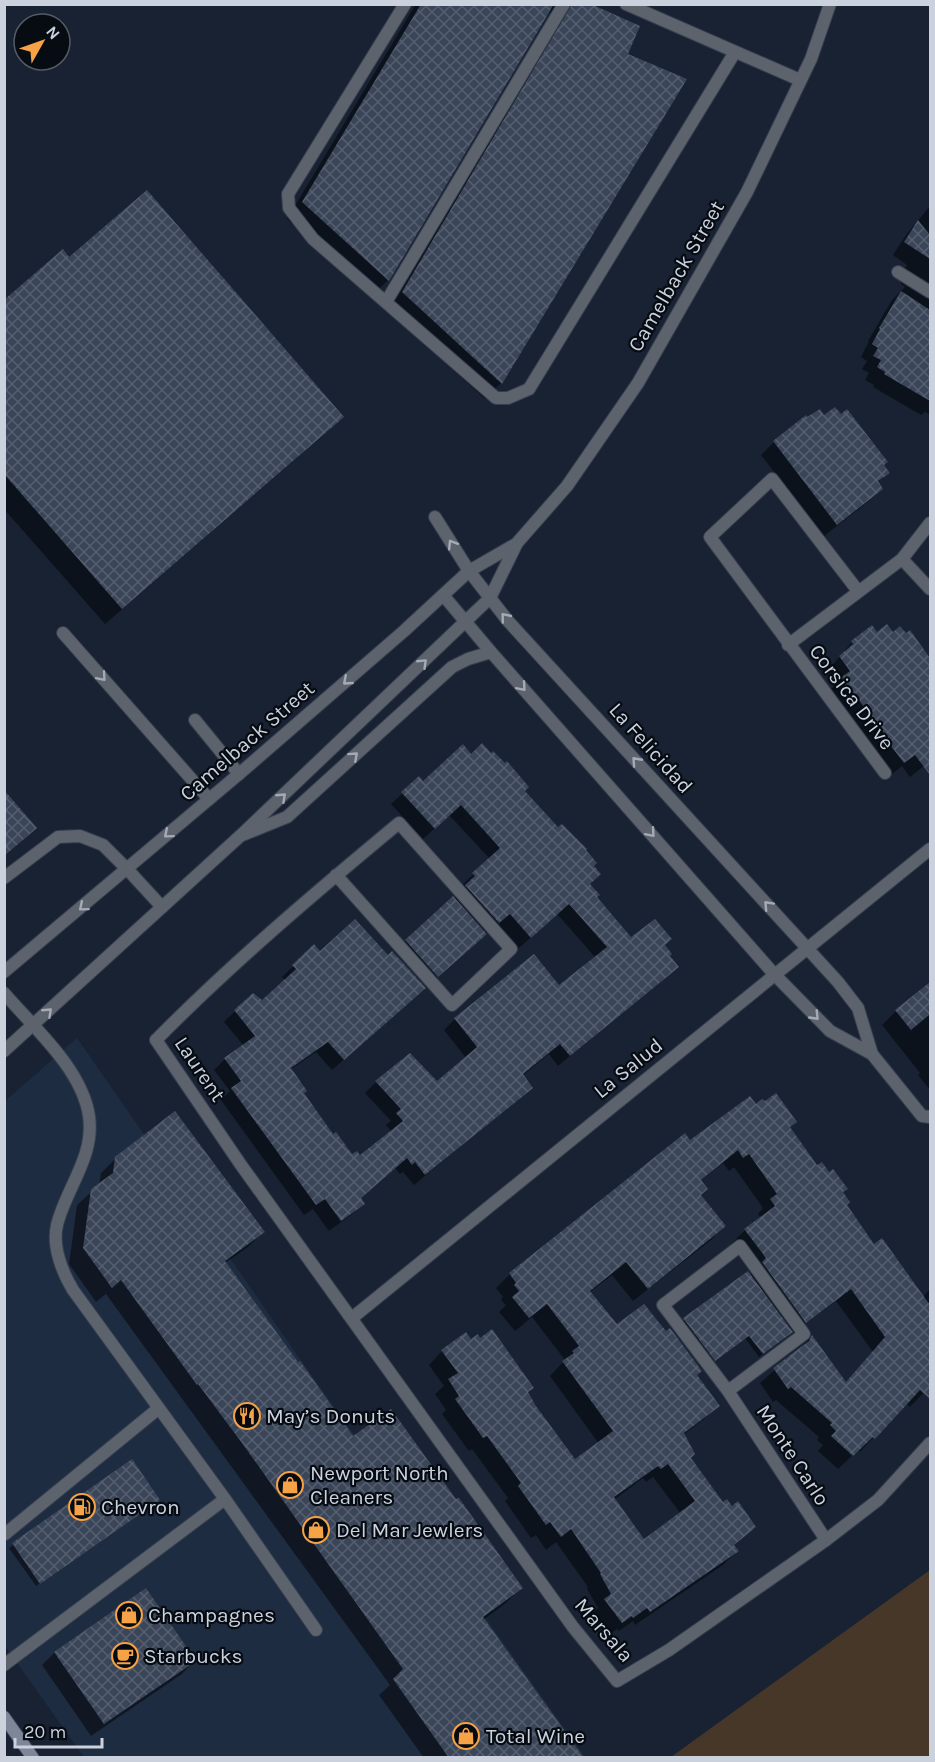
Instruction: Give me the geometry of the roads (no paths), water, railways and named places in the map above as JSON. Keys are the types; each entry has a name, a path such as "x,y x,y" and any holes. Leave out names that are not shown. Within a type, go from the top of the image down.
{"main road":[{"path":"4,1717 33,1758"}],"street":[{"path":"405,4 288,194 289,208 314,239 496,398 508,398 529,389 735,52"},
{"path":"386,302 564,4"},
{"path":"626,4 800,80"},
{"name":"Camelback Street","path":"4,1051 239,837 490,598 517,543 567,486 638,383 747,192 811,59 830,4"},
{"path":"898,272 930,292"},
{"name":"Corsica Drive","path":"858,591 772,479 710,537 885,773"},
{"name":"La Felicidad","path":"435,517 469,571 508,621 808,948"},
{"name":"Corsica Drive","path":"788,645 902,559 930,523"},
{"name":"Camelback Street","path":"4,972 128,870 469,571 517,543"},
{"path":"902,559 930,589"},
{"path":"443,595 774,974 830,1031 872,1054"},
{"path":"63,633 209,799"},
{"name":"Camelback Street","path":"239,837 287,817 452,667 491,652"},
{"path":"195,720 239,774"},
{"name":"Laurent","path":"336,875 452,1005 511,949 399,823 336,875 183,1012 156,1040 241,1166 352,1318"},
{"path":"4,878 58,837 80,836 103,845 162,907"},
{"name":"La Salud","path":"352,1318 930,849"},
{"path":"808,948 858,1008 872,1054 922,1116 930,1117"},
{"path":"4,993 68,1066 82,1091 89,1116 90,1132 83,1164 57,1226 58,1256 62,1270 73,1290 225,1499 316,1630"},
{"name":"Monte Carlo","path":"728,1391 804,1334 740,1246 663,1305 728,1391 826,1540"},
{"name":"Marsala","path":"352,1318 573,1627 617,1681 669,1650 826,1540 878,1500 930,1443"},
{"path":"5,1534 159,1408"},
{"path":"4,1665 225,1499"}],"place":[{"name":"May’s Donuts","path":"247,1416"},
{"name":"Newport North Cleaners","path":"290,1485"},
{"name":"Chevron","path":"82,1507"},
{"name":"Del Mar Jewlers","path":"316,1530"},
{"name":"Champagnes","path":"129,1615"},
{"name":"Starbucks","path":"125,1656"},
{"name":"Total Wine","path":"466,1736"}]}
